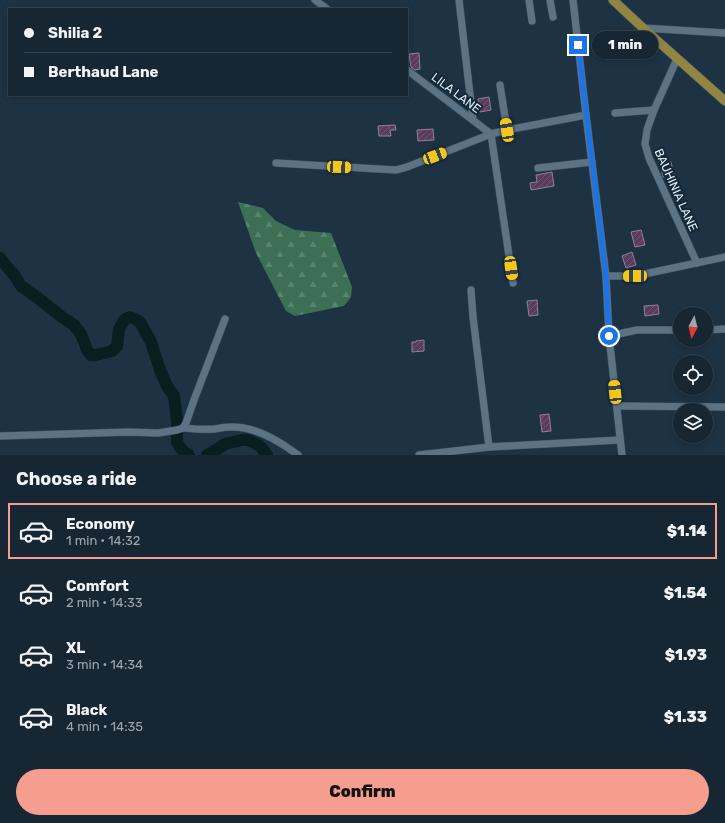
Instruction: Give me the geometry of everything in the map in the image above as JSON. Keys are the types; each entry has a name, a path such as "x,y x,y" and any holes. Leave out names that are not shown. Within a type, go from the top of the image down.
{"main road":[{"path":"613,0 725,101"}],"street":[{"path":"315,0 326,8"},
{"path":"459,0 473,120"},
{"path":"530,0 532,21"},
{"path":"550,0 553,17"},
{"path":"573,0 606,276 609,336 622,455"},
{"path":"643,28 725,33"},
{"name":"BAUHINIA LANE","path":"677,59 654,110 647,130 645,144 649,158 697,263"},
{"name":"LILA LANE","path":"408,71 491,134"},
{"path":"500,85 507,130"},
{"path":"615,113 654,110"},
{"path":"276,163 396,170 491,134 586,115"},
{"path":"491,134 513,283"},
{"path":"538,168 592,162"},
{"path":"606,276 635,276 725,257"},
{"path":"470,290 489,447"},
{"path":"183,428 186,424 224,319"},
{"path":"713,330 725,329"},
{"path":"609,336 637,330 673,330"},
{"path":"617,406 725,407"},
{"path":"0,436 129,432 158,433 183,428 203,430 231,427 249,429 266,435 298,455"},
{"path":"419,455 489,447 620,440"}],"green space":[{"path":"238,202 263,208 276,221 295,230 331,233 352,287 351,297 344,306 295,316 286,311 256,253"}],"building":[{"path":"419,53 420,69 415,70 411,67 409,54"},
{"path":"489,97 491,110 480,112 478,99"},
{"path":"395,125 396,130 390,130 391,136 379,136 378,126"},
{"path":"433,129 434,140 418,141 417,130"},
{"path":"671,162 674,175 663,177 660,164"},
{"path":"552,172 554,186 531,190 530,183 537,182 536,175"},
{"path":"641,230 645,245 635,247 631,232"},
{"path":"632,252 636,265 626,268 622,256"},
{"path":"537,300 538,315 529,316 527,301"},
{"path":"658,305 659,314 645,316 644,306"},
{"path":"424,340 424,351 412,352 412,342"},
{"path":"549,414 551,431 542,432 540,415"}],"waterway":[{"path":"0,258 21,286 74,325 81,334 87,350 91,355 112,351 117,346 119,329 125,319 130,317 140,322 151,342 167,386 174,396 177,421 177,442 184,452 189,455"},
{"path":"207,455 225,444 242,440 248,440 259,445 267,455"}],"route":[{"path":"578,45 606,276 609,336"}]}
